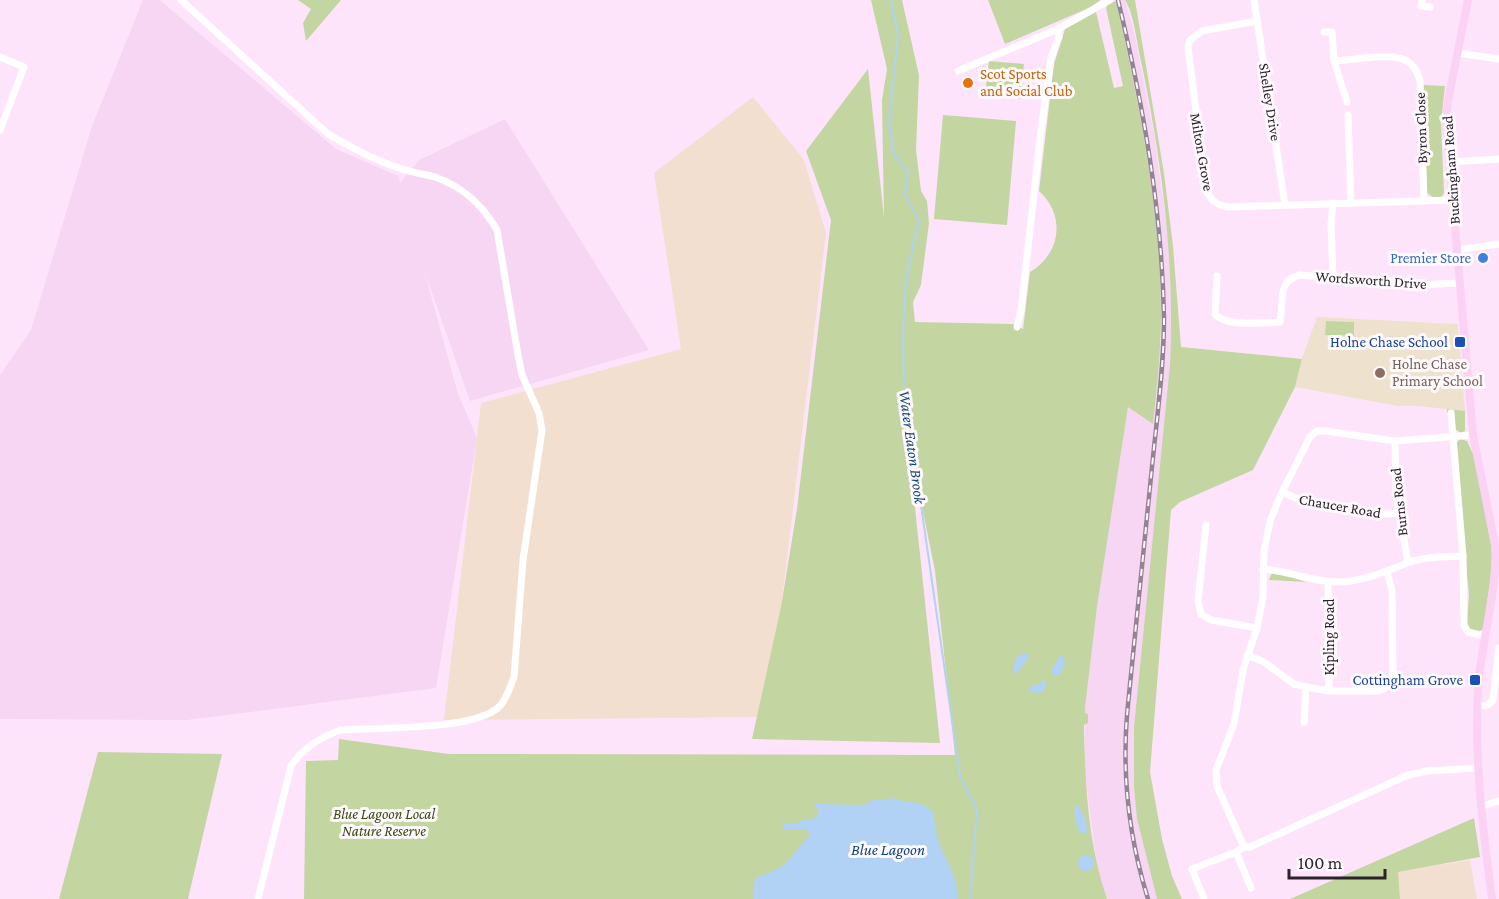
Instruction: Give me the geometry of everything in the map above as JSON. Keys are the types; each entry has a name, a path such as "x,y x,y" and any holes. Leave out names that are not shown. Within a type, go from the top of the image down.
{"main road":[{"name":"Buckingham Road","path":"1468,0 1447,112 1452,200 1473,435 1495,544 1496,592 1485,636 1478,706 1478,768 1492,899"}],"street":[{"path":"181,0 328,134 344,144 395,167 452,184 473,198 488,214 497,230 522,375 539,413 542,430 523,560 514,677 507,693 495,709 474,720 454,724 341,730 328,734 308,746 297,756 291,766 258,899"},
{"path":"958,71 1058,29 1110,0"},
{"name":"Shelley Drive","path":"1254,0 1285,205"},
{"path":"1422,0 1421,6 1430,7"},
{"name":"Milton Grove","path":"1257,21 1202,32 1190,40 1188,47 1208,196 1221,206 1452,200"},
{"path":"1017,327 1021,311 1051,58 1059,37 1058,29"},
{"path":"1324,32 1332,32 1334,62 1347,102"},
{"path":"1457,53 1499,59"},
{"path":"0,57 24,67 1,124"},
{"name":"Byron Close","path":"1334,62 1394,57 1409,62 1414,67 1420,81 1424,201"},
{"path":"1348,115 1351,202"},
{"path":"1449,162 1499,159"},
{"path":"1333,203 1331,224 1334,278"},
{"path":"1457,250 1499,244"},
{"name":"Wordsworth Drive","path":"1217,276 1214,308 1219,318 1228,322 1280,322 1281,294 1287,281 1300,275 1419,285 1459,283"},
{"path":"1451,413 1463,556 1464,626 1468,632 1485,636"},
{"path":"1244,847 1216,778 1218,762 1234,724 1247,656 1257,628 1263,597 1266,536 1270,521 1310,437 1325,430 1395,441 1473,435"},
{"name":"Burns Road","path":"1395,441 1399,513 1408,562"},
{"name":"Chaucer Road","path":"1282,492 1310,504 1377,515 1399,513"},
{"path":"1206,525 1198,601 1201,614 1211,620 1257,628"},
{"path":"1263,569 1279,570 1328,582 1357,581 1387,572 1408,562 1425,558 1463,556"},
{"path":"1247,656 1264,662 1294,684 1306,687 1329,691 1379,691 1384,689 1392,681 1392,590 1387,572"},
{"name":"Kipling Road","path":"1328,582 1329,691"},
{"path":"1478,706 1488,705 1493,700 1499,648"},
{"path":"1304,722 1306,687"},
{"path":"1204,899 1192,868 1244,847 1250,847 1408,775 1427,771 1478,768"},
{"path":"1482,806 1499,801"},
{"path":"1236,852 1251,888"}],"shaded area":[{"path":"143,0 160,0 336,149 398,176 400,183 419,160 505,119 649,350 470,401 424,270 458,394 477,438 436,688 187,720 0,719 0,375 31,330 92,126"},
{"path":"1125,0 1134,31 1154,134 1169,243 1172,307 1170,364 1134,727 1134,787 1137,819 1157,899 1107,899 1098,874 1085,772 1085,708 1097,607 1128,406 1153,423 1161,340 1160,278 1151,191 1132,68 1116,1"},
{"path":"753,97 804,160 826,233 768,717 444,720 481,403 681,349 654,173"},
{"name":"Holne Chase Primary School","path":"1317,317 1458,324 1465,411 1398,406 1295,387 1302,358"},
{"path":"1470,860 1477,899 1400,899 1397,872"}],"green space":[{"path":"298,0 341,0 306,41 303,23 311,9"},
{"name":"Blue Lagoon Local Nature Reserve","path":"871,0 902,0 919,75 916,150 921,191 927,201 929,223 921,285 913,302 915,322 1013,324 1023,329 1030,272 1048,255 1054,245 1056,234 1053,211 1039,191 1054,64 1065,29 1096,12 1114,88 1123,86 1106,8 1108,4 1116,1 1133,78 1153,197 1161,314 1160,355 1153,424 1128,407 1097,607 1085,708 1085,713 1088,714 1088,723 1084,725 1089,813 1096,857 1107,899 304,899 306,761 338,760 339,739 449,754 955,755 935,571 907,432 940,743 752,739 781,607 797,509 831,220 806,151 868,69 884,218 882,100 887,69"},
{"path":"988,0 1100,0 1091,7 1005,44"},
{"path":"1125,0 1135,0 1164,173 1173,246 1181,347 1302,359 1295,387 1253,470 1180,502 1171,510 1150,772 1162,839 1172,876 1182,899 1157,899 1137,819 1134,787 1134,727 1170,364 1171,288 1161,174 1155,136 1135,29"},
{"path":"989,61 1024,64 1020,99 985,95"},
{"path":"1423,85 1445,86 1441,123 1444,193 1441,197 1433,197 1427,193"},
{"path":"943,115 1016,121 1007,225 934,219"},
{"path":"1326,321 1354,322 1354,336 1325,335"},
{"path":"1447,409 1465,411 1465,431 1461,433 1455,429 1453,413 1447,413"},
{"path":"1460,439 1467,441 1474,456 1493,562 1483,629 1480,631 1471,630 1467,623 1469,595 1455,445"},
{"path":"1272,573 1282,574 1306,582 1269,580"},
{"path":"98,752 222,754 188,899 59,899"},
{"path":"1474,818 1480,857 1398,872 1400,899 1290,899"}],"water":[{"path":"1024,653 1029,656 1017,674 1014,671 1014,662"},
{"path":"1061,655 1065,660 1063,669 1059,675 1053,675 1051,669"},
{"path":"1043,680 1047,682 1044,690 1040,693 1030,692 1029,687"},
{"name":"Blue Lagoon","path":"893,798 919,803 933,812 939,844 956,882 957,899 753,899 755,878 785,863 810,835 804,829 784,830 784,824 795,824 816,818 819,811 816,804 864,805 875,799"},
{"path":"1075,805 1078,805 1086,820 1087,832 1085,834 1082,834 1078,828 1076,820"},
{"path":"1083,855 1089,855 1094,863 1092,869 1083,871 1078,866 1078,860"}],"waterway":[{"name":"Water Eaton Brook","path":"891,0 898,35 889,123 894,155 908,171 905,195 919,220 906,280 903,336 904,387 960,776 977,810 970,899"}],"railway":[{"path":"1118,0 1150,158 1159,237 1164,318 1160,392 1126,738 1128,808 1141,876 1148,899"}],"place":[{"name":"Scot Sports and Social Club","path":"968,83"},
{"name":"Premier Store","path":"1483,258"},
{"name":"Holne Chase School","path":"1460,342"},
{"name":"Holne Chase Primary School","path":"1380,373"},
{"name":"Cottingham Grove","path":"1475,680"}]}
